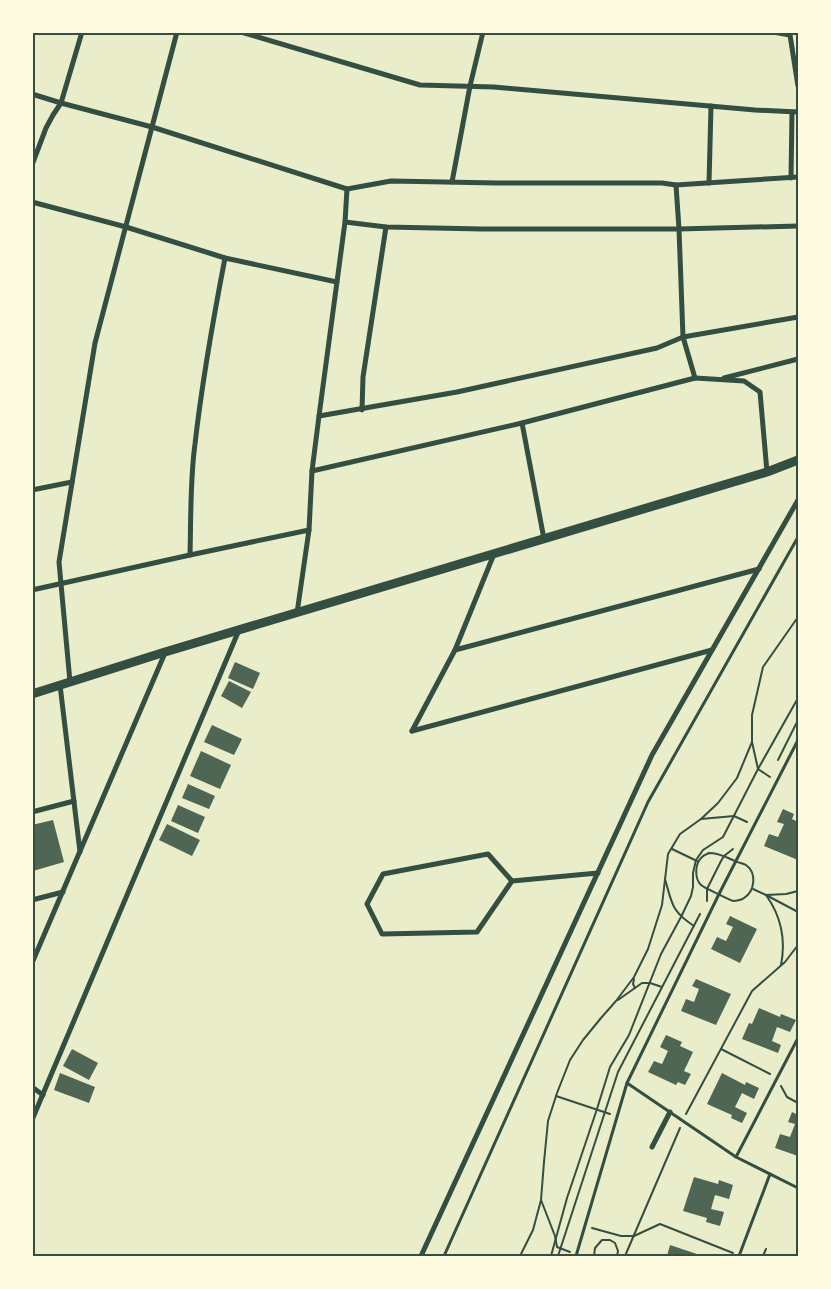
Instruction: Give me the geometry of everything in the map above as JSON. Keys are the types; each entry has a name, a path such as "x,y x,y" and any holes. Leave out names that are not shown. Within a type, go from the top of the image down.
{"main road":[{"path":"32,694 165,652 767,472 798,460"}],"street":[{"path":"32,165 46,128 61,103 82,32"},
{"path":"80,852 65,684 59,562 95,342 177,32"},
{"path":"241,32 420,84 494,87 798,112"},
{"path":"452,182 470,86 483,32"},
{"path":"773,32 790,35 798,86"},
{"path":"32,94 152,127 347,189 391,181 662,183 676,185 798,177"},
{"path":"710,183 711,106"},
{"path":"791,178 792,112"},
{"path":"676,185 683,337 695,378"},
{"path":"298,612 309,530 312,471 345,222 347,189"},
{"path":"32,202 126,227 225,258 337,282"},
{"path":"345,222 386,227 482,229 679,229 798,226"},
{"path":"362,410 363,377 386,227"},
{"path":"190,555 194,445 225,258"},
{"path":"319,416 457,392 657,348 683,337 798,317"},
{"path":"719,380 798,359"},
{"path":"312,471 522,423 695,378 744,381 760,392 767,472"},
{"path":"522,423 544,539"},
{"path":"32,490 72,482"},
{"path":"420,1256 652,755 798,500"},
{"path":"32,590 309,530"},
{"path":"494,554 455,650 412,731 712,650"},
{"path":"455,650 759,569"},
{"path":"32,1120 239,630"},
{"path":"32,963 165,652"},
{"path":"32,812 74,801"},
{"path":"512,881 488,854 383,874 367,904 382,934 476,932 512,881 598,873"},
{"path":"32,900 63,892"},
{"path":"32,1087 43,1095"},
{"path":"652,1147 670,1112"}],"lane":[{"path":"444,1256 648,802 798,537"},
{"path":"576,1255 627,1083 719,894 798,740"},
{"path":"736,1158 798,1038"},
{"path":"627,1083 736,1158 798,1188"},
{"path":"739,1256 770,1174"}],"path":[{"path":"777,781 758,769 752,742 752,714 764,667 798,616"},
{"path":"551,1256 567,1198 598,1109 610,1067 629,1035 661,954 691,896 696,860 704,850 722,837 798,698"},
{"path":"520,1256 533,1230 541,1200 548,1120 570,1060 583,1040 634,977 648,950 662,906 668,854 680,834 701,819 718,803 737,778 752,742"},
{"path":"701,819 734,816 747,822"},
{"path":"671,849 699,862"},
{"path":"664,876 673,906 681,917 694,926"},
{"path":"753,889 798,912"},
{"path":"766,896 798,891"},
{"path":"766,896 772,903 782,931 784,945 781,965"},
{"path":"625,1256 683,1121 752,991 781,965 798,945"},
{"path":"634,977 633,984 635,988"},
{"path":"616,1001 642,983 650,983 662,987"},
{"path":"721,1049 777,1078 787,1097 798,1103"},
{"path":"556,1096 617,1116"},
{"path":"541,1200 557,1246 576,1255"},
{"path":"585,1226 621,1236 634,1236 660,1224 739,1256"},
{"path":"594,1256 595,1248 602,1240 610,1240 615,1243 618,1251 617,1256"},
{"path":"763,1256 766,1249"}],"building":[{"path":"235,662 260,673 253,689 228,678"},
{"path":"229,681 251,692 242,708 221,696"},
{"path":"212,725 242,739 234,755 204,742"},
{"path":"201,751 231,765 220,789 190,776"},
{"path":"188,784 215,796 209,809 182,798"},
{"path":"178,805 205,817 198,833 171,821"},
{"path":"783,809 794,814 792,819 798,822 798,860 764,846 769,834 778,837 784,824 777,822"},
{"path":"53,820 64,862 33,871 32,825"},
{"path":"167,824 200,840 192,856 159,840"},
{"path":"730,916 757,929 740,963 711,949 717,937 726,941 733,927 726,924"},
{"path":"696,979 731,994 716,1025 681,1011 686,999 694,1002 699,989 692,986"},
{"path":"759,1008 780,1017 781,1014 796,1020 790,1032 777,1027 772,1041 781,1045 778,1053 742,1039 749,1023 752,1024"},
{"path":"666,1035 682,1042 680,1046 693,1052 684,1071 691,1074 685,1085 678,1082 676,1085 648,1072 654,1061 662,1064 668,1051 660,1047"},
{"path":"72,1049 98,1063 89,1080 63,1066"},
{"path":"60,1073 95,1087 89,1103 54,1090"},
{"path":"722,1073 745,1085 746,1082 759,1088 754,1099 742,1093 735,1107 747,1113 742,1123 731,1118 732,1115 707,1104"},
{"path":"792,1112 798,1115 798,1156 775,1148 780,1134 790,1137 795,1124 788,1122"},
{"path":"694,1177 718,1184 719,1180 733,1185 729,1199 715,1195 711,1209 724,1212 720,1226 706,1222 707,1218 683,1211"},
{"path":"670,1245 703,1256 667,1256"}]}
